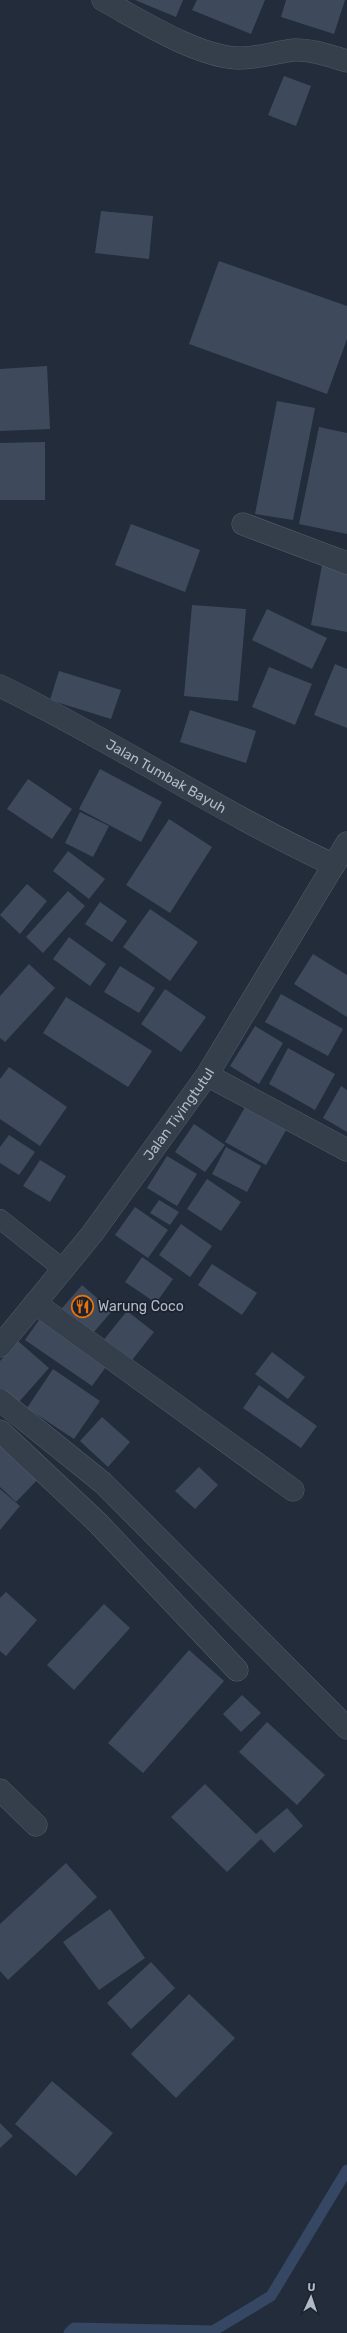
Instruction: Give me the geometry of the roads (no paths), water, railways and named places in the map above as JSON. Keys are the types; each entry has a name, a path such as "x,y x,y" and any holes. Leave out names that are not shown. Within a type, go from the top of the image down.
{"street":[{"path":"103,0 173,38 222,56 238,58 294,50 313,51 347,60"},
{"path":"243,524 347,563"},
{"name":"Jalan Tumbak Bayuh","path":"0,686 54,712 209,801 294,846 340,867"},
{"name":"Jalan Tiyingtutul","path":"0,1346 92,1234 207,1075 340,867 347,843"},
{"path":"207,1075 347,1150"},
{"path":"35,1303 292,1490"},
{"path":"0,1400 103,1483 347,1728"},
{"path":"0,1431 98,1523 237,1670"},
{"path":"0,1790 36,1826"}],"lane":[{"path":"0,1219 63,1269"}],"waterway":[{"path":"69,2333 74,2328 213,2331 271,2296 347,2170"}],"place":[{"name":"Warung Coco","path":"82,1306"}]}
